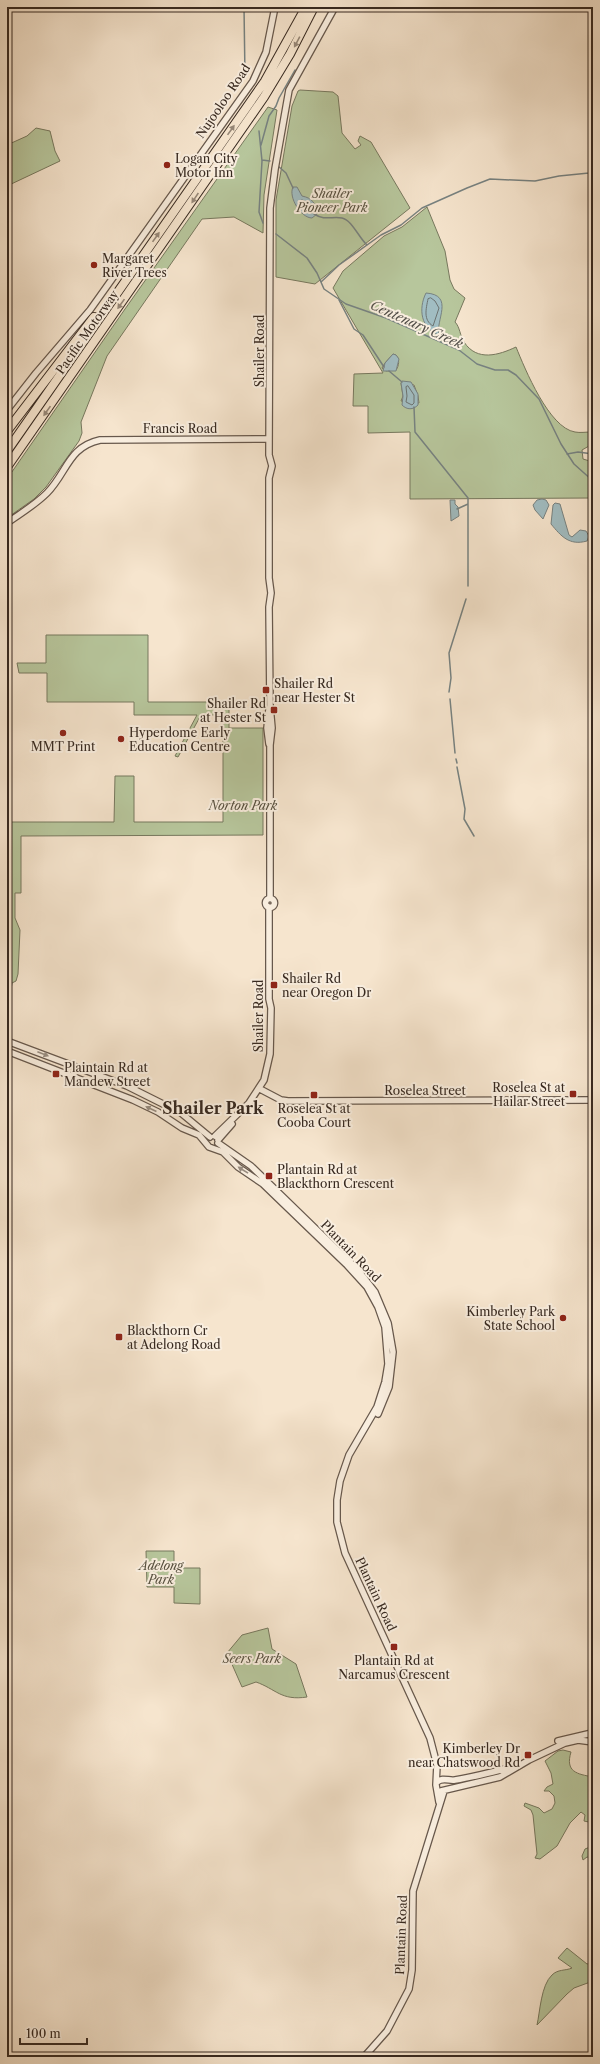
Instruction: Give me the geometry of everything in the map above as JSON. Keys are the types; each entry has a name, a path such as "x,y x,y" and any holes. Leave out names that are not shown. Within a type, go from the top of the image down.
{"highway":[{"name":"Pacific Motorway","path":"7,451 265,81 306,7"},
{"name":"Pacific Motorway","path":"7,468 264,97 290,54 314,7"},
{"path":"7,431 97,313 106,309"}],"street":[{"name":"Nujooloo Road","path":"8,409 90,310 249,85 266,52 275,7"},
{"name":"Shailer Road","path":"215,1139 260,1089 266,1075 270,1054 271,1008 269,907 272,907 274,903 270,898 270,744 272,727 270,706 269,607 271,593 269,578 269,478 272,466 269,455 270,208 275,169 289,90 335,7"},
{"name":"Francis Road","path":"7,523 39,501 48,492 74,454 91,442 116,440 269,439"},
{"name":"Plantain Road","path":"7,1040 132,1089 188,1117 251,1166 361,1273 378,1298 390,1330 393,1352 389,1387 380,1410 349,1455 340,1481 336,1510 339,1531 345,1553 430,1738 442,1780"},
{"path":"7,1051 133,1100 199,1135 207,1143 215,1139 217,1146 213,1148"},
{"name":"Roselea Street","path":"260,1089 281,1100 288,1101 593,1100"},
{"name":"Plantain Road","path":"207,1143 213,1148 223,1152 238,1167 263,1184 357,1275 374,1299 385,1327 388,1364 381,1397 365,1430"},
{"path":"529,1760 542,1750 565,1739 593,1735"},
{"path":"443,1790 500,1777 529,1760 565,1743 578,1740 593,1742"},
{"path":"442,1780 453,1781 518,1766"},
{"path":"442,1780 448,1783 443,1790"},
{"path":"442,1780 443,1790"},
{"name":"Plantain Road","path":"364,2057 387,2032 409,1989 412,1970 413,1891 443,1790"}],"green space":[{"name":"Shailer Pioneer Park","path":"298,91 333,92 338,96 342,133 355,149 361,145 358,141 360,136 371,142 410,208 315,284 276,277 276,200 292,106"},
{"path":"268,107 277,110 264,195 263,233 234,217 202,219 107,356 81,422 82,433 79,441 46,487 34,499 7,518 7,479"},
{"path":"36,128 50,131 55,151 60,161 7,186 7,145 27,136"},
{"path":"427,207 445,251 450,280 454,289 465,298 455,322 464,342 469,348 475,352 488,355 503,352 516,347 525,369 539,396 556,420 565,428 575,432 591,432 589,446 582,450 583,459 593,462 593,498 410,499 410,432 368,433 368,406 353,406 354,374 383,373 333,288 343,271 384,236 402,227","holes":["393,354 398,358 398,367 396,370 386,371 382,368","401,383 414,385 419,403 401,401 403,396"]},
{"name":"Norton Park","path":"46,635 148,635 148,702 229,702 229,728 263,728 263,835 21,836 21,893 15,893 15,918 20,930 18,974 16,981 12,983 10,997 7,1002 7,822 114,822 115,776 134,776 134,822 223,822 223,715 201,715 178,757 175,756 197,715 134,715 134,702 47,702 47,673 19,673 17,663 46,663"},
{"name":"Adelong Park","path":"146,1551 174,1551 174,1568 200,1568 200,1604 174,1603 174,1587 147,1587"},
{"name":"Seers Park","path":"268,1628 272,1649 296,1664 307,1697 298,1698 285,1696 256,1682 242,1687 227,1653 242,1635"},
{"path":"563,1750 571,1752 570,1764 574,1771 582,1775 593,1777 593,1823 584,1821 585,1815 581,1812 570,1823 557,1846 540,1859 535,1858 537,1854 533,1815 531,1810 524,1806 525,1803 539,1808 544,1813 552,1809 555,1803 554,1796 549,1791 544,1791 547,1787 553,1784 551,1773 545,1761 558,1751"},
{"path":"590,1847 593,1849 593,1858 587,1857 583,1860 582,1856 585,1849"},
{"path":"567,1948 587,1964 593,1963 593,1981 574,1988 537,2025 543,1992 548,1979 557,1972 572,1968 558,1958"}],"water":[{"path":"293,187 297,187 302,196 311,200 316,207 317,214 312,218 304,215 296,206 292,196"},
{"path":"426,293 440,298 442,303 438,329 439,335 428,328 423,318 422,305"},
{"path":"393,354 399,359 396,371 383,371 385,363"},
{"path":"402,381 411,382 418,394 418,405 412,409 408,409 402,405"},
{"path":"450,500 455,500 455,504 458,507 459,516 451,521"},
{"path":"537,500 546,500 549,505 543,519 535,510 533,505"},
{"path":"555,503 560,504 569,535 572,537 580,530 586,531 589,536 587,541 570,541 562,536 551,524 553,505"}],"waterway":[{"name":"Centenary Creek","path":"244,7 245,77"},
{"path":"261,145 269,116 295,70"},
{"name":"Centenary Creek","path":"259,131 262,161 259,212 263,223"},
{"path":"262,160 270,161"},
{"path":"278,166 286,173 293,188"},
{"path":"321,282 339,265 381,235 401,225 422,208 467,188 490,179 535,181 559,176 589,173 593,170"},
{"path":"314,214 328,218 346,219 367,245"},
{"name":"Centenary Creek","path":"276,234 307,258 317,273 324,289 346,304 386,318 459,350 477,364 495,370 508,370 516,375 539,399 561,444 574,464 593,481"},
{"path":"339,300 354,329 363,335 384,367"},
{"path":"389,371 402,382"},
{"path":"414,407 415,432 468,498 468,586"},
{"path":"567,454 578,452 593,454"},
{"path":"457,509 468,504"},
{"path":"449,692 451,678 449,653 466,599"},
{"path":"450,699 455,753"},
{"path":"456,759 457,763"},
{"path":"457,767 465,809 464,819 474,836"}],"place":[{"name":"Logan City Motor Inn","path":"167,165"},
{"name":"Margaret River Trees","path":"94,265"},
{"name":"Shailer Rd near Hester St","path":"266,690"},
{"name":"Shailer Rd at Hester St","path":"274,710"},
{"name":"MMT Print","path":"63,733"},
{"name":"Hyperdome Early Education Centre","path":"121,739"},
{"name":"Shailer Rd near Oregon Dr","path":"274,985"},
{"name":"Plaintain Rd at Mandew Street","path":"56,1074"},
{"name":"Roselea St at Hailar Street","path":"573,1094"},
{"name":"Roselea St at Cooba Court","path":"314,1095"},
{"name":"Plantain Rd at Blackthorn Crescent","path":"269,1176"},
{"name":"Kimberley Park State School","path":"563,1318"},
{"name":"Blackthorn Cr at Adelong Road","path":"119,1337"},
{"name":"Plantain Rd at Narcamus Crescent","path":"394,1647"},
{"name":"Kimberley Dr near Chatswood Rd","path":"528,1755"}],"district":[{"name":"Shailer Park","path":"213,1108"}]}
